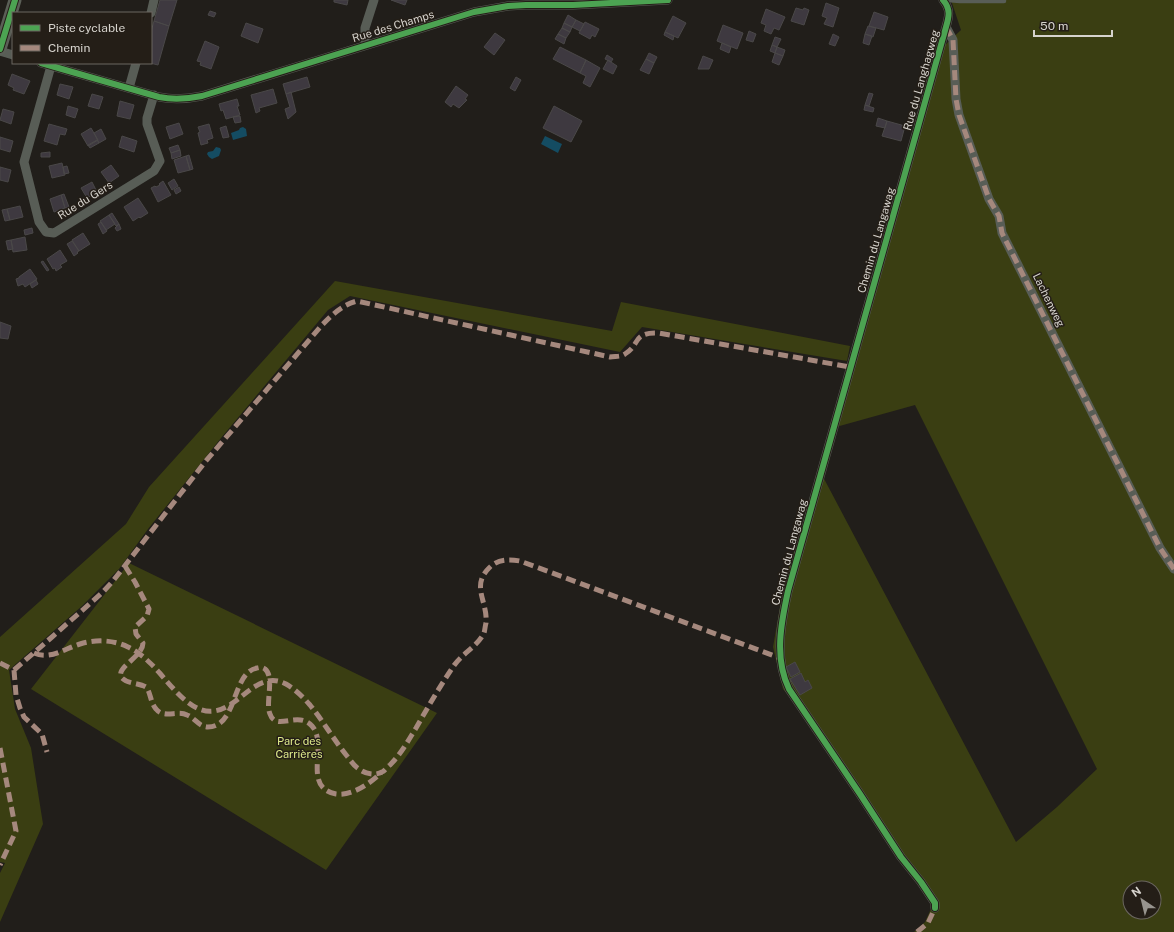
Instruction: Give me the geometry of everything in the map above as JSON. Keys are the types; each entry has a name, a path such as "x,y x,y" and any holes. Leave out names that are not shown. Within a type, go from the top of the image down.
{"main road":[{"path":"0,50 15,0"}],"street":[{"path":"151,12 154,0"},
{"path":"365,45 364,28 374,0"},
{"name":"Rue des Champs","path":"44,64 176,100 202,96 453,18 491,9 526,5 573,5 668,0"},
{"name":"Rue du Langhagweg","path":"907,167 950,14 943,0"},
{"name":"Lachenweg","path":"946,27 953,40 956,99 959,115 990,199 999,216 1002,233 1160,548 1174,569"},
{"path":"0,50 12,55"},
{"path":"129,88 136,64"},
{"name":"Rue du Gers","path":"51,66 24,162 39,222 46,232 54,234 154,171 160,161 147,118 154,95"},
{"name":"Chemin du Langawag","path":"907,167 788,591 782,616 780,658 782,674 788,689 901,857 921,882 935,904 935,908"}],"lane":[{"path":"948,0 1004,1"}],"green space":[{"path":"951,0 1174,0 1174,932 914,932 925,922 934,902 806,715 783,689 773,647 785,578 821,473 1016,842 1057,807 1097,769 915,405 836,427 945,45 961,30"},
{"path":"335,281 612,331 621,302 850,346 847,361 642,327 620,352 350,296 328,310 221,438 148,529 119,569 82,606 9,670 15,709 31,748 43,824 0,922 0,873 5,863 0,862 0,637 126,524 149,487"},
{"name":"Parc des Carrières","path":"129,563 437,713 326,870 31,689"}],"water":[{"path":"243,127 246,129 247,136 233,140 231,133"},
{"path":"545,136 562,144 558,153 541,144"},
{"path":"216,147 220,148 221,150 219,156 212,159 207,154 208,152 213,151"}],"building":[{"path":"160,0 177,0 169,26 154,21"},
{"path":"334,0 348,0 347,5 334,2"},
{"path":"391,0 407,0 405,5"},
{"path":"826,3 839,8 833,27 824,24 827,18 822,16"},
{"path":"796,8 803,10 804,8 809,10 804,25 791,21"},
{"path":"766,9 785,17 779,30 774,28 771,34 764,31 766,25 761,23"},
{"path":"210,11 216,13 214,17 208,15"},
{"path":"874,12 888,17 884,30 869,26"},
{"path":"568,15 576,20 572,27 564,23"},
{"path":"673,16 686,23 678,38 665,32"},
{"path":"576,20 584,24 580,31 572,27"},
{"path":"154,21 169,26 158,65 152,64 152,28"},
{"path":"585,22 599,29 595,37 592,35 590,39 579,33"},
{"path":"246,23 263,29 258,43 241,36"},
{"path":"564,23 572,27 570,32 562,28"},
{"path":"723,25 743,33 737,49 717,41"},
{"path":"868,26 876,28 873,37 865,34"},
{"path":"562,28 570,32 566,38 558,34"},
{"path":"749,31 756,34 753,42 746,40"},
{"path":"665,32 674,36 673,40 664,35"},
{"path":"495,33 505,40 494,55 484,47"},
{"path":"558,34 566,38 564,44 555,39"},
{"path":"833,34 839,37 835,46 829,44"},
{"path":"865,34 872,36 869,45 863,43"},
{"path":"775,37 781,39 777,47 772,45"},
{"path":"205,41 219,47 211,69 200,65 201,62 197,61"},
{"path":"722,43 731,47 729,53 720,49"},
{"path":"772,45 777,47 775,53 770,51"},
{"path":"560,47 586,60 580,73 553,59"},
{"path":"777,47 785,50 783,56 775,53"},
{"path":"649,53 657,57 654,63 646,59"},
{"path":"775,53 783,56 779,65 772,62"},
{"path":"607,55 613,59 611,62 605,59"},
{"path":"703,56 713,60 709,69 698,69"},
{"path":"646,59 654,63 649,74 640,70"},
{"path":"586,60 600,68 590,87 583,83 586,76 580,73"},
{"path":"608,60 617,66 613,74 603,69"},
{"path":"12,74 30,81 24,94 13,90 14,88 8,85"},
{"path":"307,77 310,87 286,94 283,84"},
{"path":"516,77 521,80 515,91 510,88"},
{"path":"60,84 73,87 69,99 57,95"},
{"path":"456,86 468,95 465,99 467,100 459,108 453,104 451,107 445,102"},
{"path":"273,89 277,103 259,108 260,111 256,113 251,95"},
{"path":"291,92 296,112 288,119 285,109 290,107 286,94"},
{"path":"869,93 873,94 869,106 865,105"},
{"path":"92,94 103,97 99,109 88,106"},
{"path":"237,99 239,106 237,106 240,115 226,119 219,104"},
{"path":"120,101 134,105 130,119 117,116"},
{"path":"865,105 874,108 873,112 864,110"},
{"path":"68,106 78,109 75,118 66,115"},
{"path":"554,106 582,121 571,142 543,128"},
{"path":"3,109 14,112 11,124 0,120"},
{"path":"240,116 241,122 235,123 233,117"},
{"path":"878,118 887,121 885,128 876,126"},
{"path":"887,121 905,126 901,141 882,136"},
{"path":"179,123 183,134 170,139 166,127"},
{"path":"49,124 67,129 65,135 60,134 57,145 44,141"},
{"path":"209,124 213,138 207,140 208,143 201,145 198,127"},
{"path":"226,126 229,137 223,138 220,128"},
{"path":"91,128 98,140 88,146 81,134"},
{"path":"101,129 106,139 99,143 94,133"},
{"path":"122,136 137,141 134,152 119,147"},
{"path":"0,137 13,141 10,152 0,149"},
{"path":"97,140 99,143 90,148 88,145"},
{"path":"178,145 180,150 171,153 169,148"},
{"path":"180,150 181,156 172,159 171,153"},
{"path":"50,152 50,157 41,157 41,153"},
{"path":"189,155 193,169 190,170 186,156"},
{"path":"186,156 190,170 178,173 174,160"},
{"path":"62,163 65,175 52,178 49,166"},
{"path":"111,165 119,176 109,183 101,172"},
{"path":"67,166 69,173 64,174 63,167"},
{"path":"0,167 11,170 8,182 0,180"},
{"path":"174,179 178,186 172,190 168,183"},
{"path":"163,181 171,195 158,202 151,188 160,185 159,184"},
{"path":"92,182 97,192 87,198 81,188"},
{"path":"179,187 181,191 176,194 174,190"},
{"path":"64,194 69,207 65,208 61,195"},
{"path":"61,195 65,208 54,212 50,199"},
{"path":"138,198 148,213 133,221 124,207"},
{"path":"20,206 23,217 10,220 7,209"},
{"path":"7,209 10,220 5,221 2,210"},
{"path":"112,213 119,224 116,226 109,215"},
{"path":"109,215 115,224 106,230 100,221"},
{"path":"101,222 107,231 103,234 98,224"},
{"path":"119,224 121,229 117,231 115,228"},
{"path":"32,228 33,233 25,235 24,230"},
{"path":"83,233 90,244 79,251 72,240"},
{"path":"25,237 27,250 13,252 11,240"},
{"path":"11,240 13,249 8,250 6,241"},
{"path":"72,241 79,251 74,256 67,244"},
{"path":"60,250 67,261 60,265 62,267 56,271 47,259"},
{"path":"43,261 49,270 47,271 41,262"},
{"path":"30,269 37,279 25,287 23,284 18,286 16,279"},
{"path":"36,280 38,284 32,288 30,284"},
{"path":"0,322 11,326 8,339 0,338"},
{"path":"795,662 800,672 791,677 786,667"},
{"path":"801,673 805,682 808,680 812,688 800,695 790,679"}],"marked path":[{"path":"946,27 953,40 956,99 959,115 989,199 999,216 1002,233 1160,548 1174,569"},
{"path":"14,670 103,592 205,462 322,325 338,310 357,301 610,357 625,354 638,339 645,334 659,333 850,367"},
{"path":"34,653 40,655 51,655 92,641 105,641 123,645 137,652 147,660 186,701 204,711 214,711 223,708 257,685 266,681 276,681 286,684 299,693 310,705 354,765 370,774 384,771 398,756 456,662 481,638 484,633 486,623 485,608 480,587 481,581 484,574 490,567 500,561 520,561 780,658"},
{"path":"125,566 149,609 147,616 135,627 136,634 143,643 142,648 139,653 125,666 121,674 124,680 146,687 154,706 159,712 167,714 179,713 190,716 199,724 207,727 217,725 224,719 230,710 243,679 249,672 260,667 265,669 268,673 270,684 269,709 273,719 277,721 300,720 312,726 316,734 318,744 318,774 320,783 326,790 336,794 349,793 366,785 381,773"},
{"path":"0,663 14,670"},
{"path":"14,670 16,695 20,708 24,717 42,734 47,752"},
{"path":"0,748 16,831 0,865"},
{"path":"917,932 928,923 935,908"}],"cycle path":[{"path":"0,49 15,0"},
{"path":"44,64 159,97 170,99 186,98 202,96 474,12 508,6 573,5 668,0"},
{"path":"935,908 935,903 921,882 901,857 789,689 784,677 780,653 780,640 788,591 947,23 948,10 946,3 943,0"}]}
